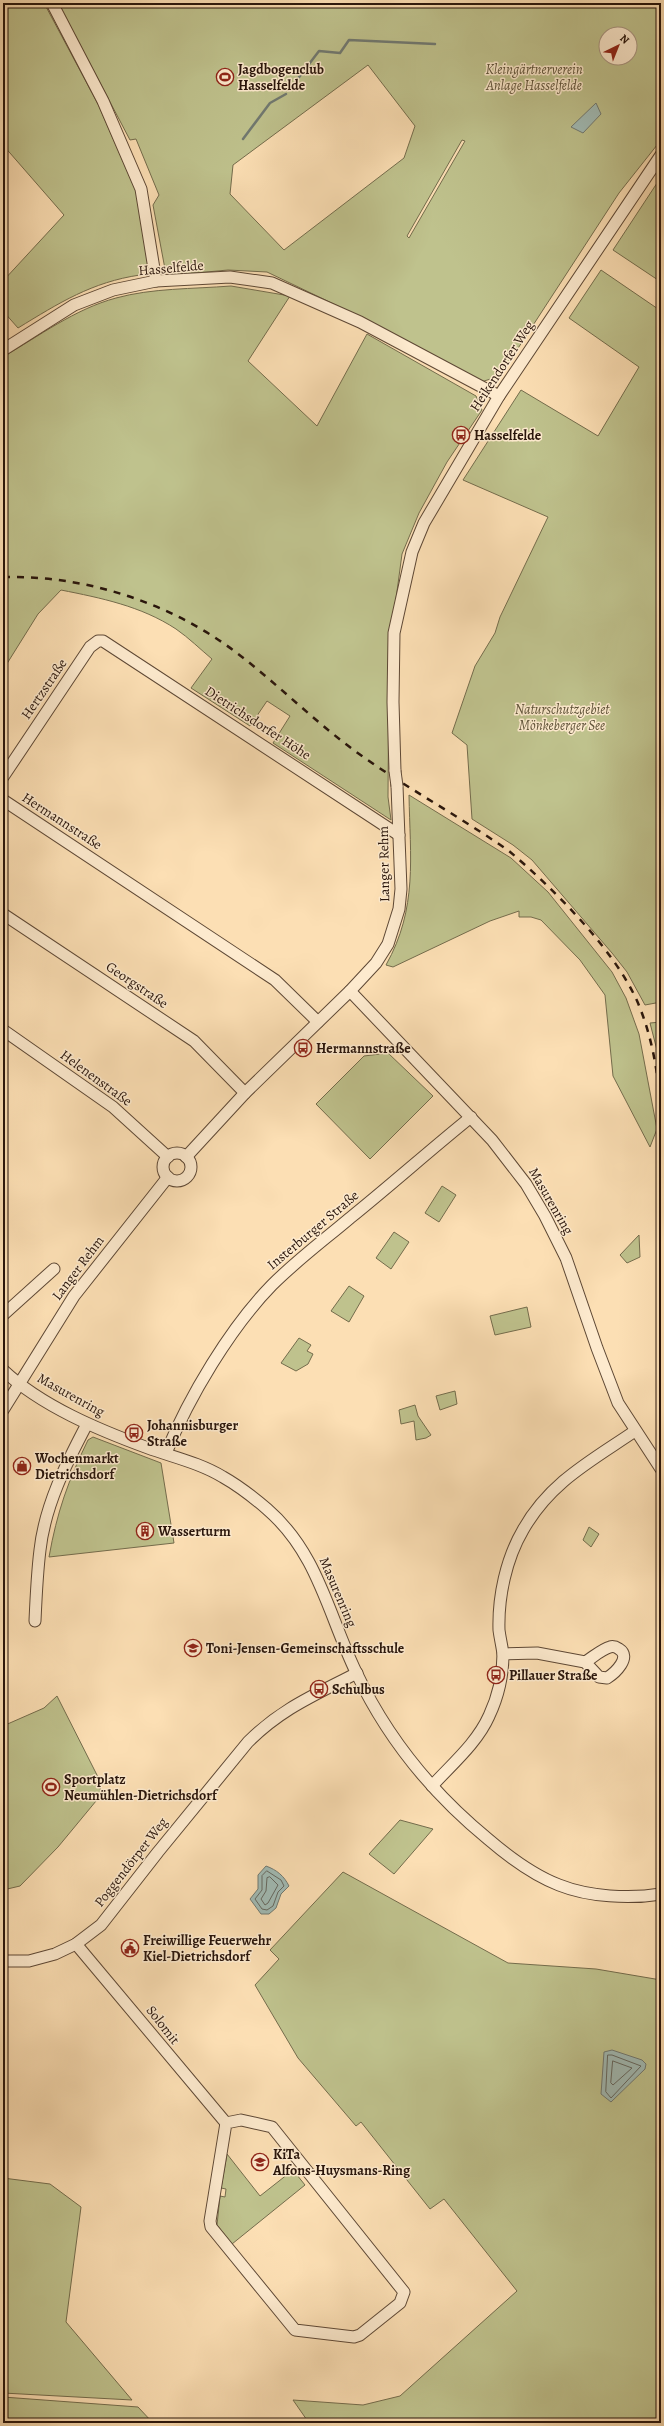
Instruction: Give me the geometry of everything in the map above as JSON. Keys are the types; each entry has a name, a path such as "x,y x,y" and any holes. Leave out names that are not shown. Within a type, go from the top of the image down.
{"street":[{"path":"52,3 103,101 141,189 156,281"},
{"name":"Heikendorfer Weg","path":"394,633 412,552 424,523 499,396 661,155"},
{"name":"Hasselfelde","path":"3,350 74,305 113,290 156,281 230,277 272,283 360,322 499,396"},
{"name":"Langer Rehm","path":"186,1157 245,1093 350,991 376,963 394,930 401,889 393,702 394,633"},
{"name":"Hertzstraße","path":"3,777 90,647 98,640"},
{"name":"Dietrichsdorfer Höhe","path":"98,640 108,643 399,835"},
{"name":"Hermannstraße","path":"3,800 275,980 318,1022"},
{"name":"Georgstraße","path":"3,914 194,1042 245,1093"},
{"name":"Masurenring","path":"350,991 492,1140 526,1184 545,1216 569,1264 610,1384 635,1431 661,1468"},
{"name":"Helenenstraße","path":"3,1030 113,1107 168,1156"},
{"name":"Insterburger Straße","path":"166,1453 204,1376 240,1325 272,1285 314,1246 350,1218 471,1117"},
{"path":"179,1153 186,1157 191,1164 187,1176 180,1180 168,1177 163,1164 168,1156 179,1153"},
{"name":"Langer Rehm","path":"3,1410 74,1296 168,1177"},
{"name":"Langer Rehm","path":"3,1315 54,1269"},
{"name":"Masurenring","path":"3,1370 19,1383 87,1424 166,1453 222,1476 253,1497 285,1528 300,1547 322,1587 357,1674 400,1747 432,1786 461,1817 508,1856 560,1886 594,1894 637,1896 661,1894"},
{"path":"35,1621 40,1549 50,1506 65,1464 87,1424"},
{"path":"432,1786 467,1749 489,1716 501,1674 503,1654 500,1630 503,1586 515,1546 523,1530 558,1483 635,1431"},
{"path":"503,1654 537,1654 585,1662"},
{"name":"Poggendörper Weg","path":"3,1961 29,1961 44,1957 76,1944 101,1925 231,1761 263,1727 294,1704 357,1674"},
{"name":"Solomit","path":"76,1944 226,2123"},
{"path":"241,2120 272,2126 404,2292 400,2303 360,2335 354,2337 295,2330 211,2228 210,2221 216,2177 226,2123 241,2120"}],"green space":[{"path":"3,3 44,3 98,104 136,191 148,265 140,275 123,278 91,288 62,302 18,328 3,311 3,281 64,215 3,145"},
{"name":"Kleingärtnerverein Anlage Hasselfelde","path":"58,3 661,3 661,140 619,193 500,376 481,382 367,320 267,272 228,270 174,275 165,269 153,205 159,195 136,139 130,140","holes":["368,65 415,126 404,158 284,250 230,194 233,165","462,140 465,141 409,238 407,236"]},
{"path":"661,177 661,282 613,250"},
{"name":"Naturschutzgebiet Mönkeberger See","path":"601,270 661,311 661,1002 645,1005 627,972 532,860 513,845 472,819 467,745 452,733 475,666 495,633 500,617 548,517 463,480 521,390 598,436 639,367 569,318"},
{"path":"231,286 290,296 248,361 317,426 367,334 476,396 482,410 447,462 419,513 402,554 389,651 388,797 391,820 273,743 290,716 267,701 250,726 191,688 212,659 176,629 149,614 106,600 61,590 38,614 3,670 3,357 72,316 116,298 144,292"},
{"path":"409,795 511,858 548,892 612,972 626,998 639,1034 657,1129 650,1147 613,1076 605,995 580,960 541,920 531,917 519,917 519,911 490,921 393,967 386,965 396,944 408,903 411,861"},
{"path":"661,1022 661,1079 659,1058 650,1023"},
{"path":"388,1053 433,1096 370,1159 316,1104 364,1056"},
{"path":"442,1186 456,1195 439,1222 425,1213"},
{"path":"394,1232 409,1242 391,1269 376,1258"},
{"path":"639,1235 640,1257 627,1263 620,1255"},
{"path":"349,1286 364,1296 349,1322 331,1311"},
{"path":"527,1307 531,1327 495,1335 490,1316"},
{"path":"299,1338 311,1345 307,1351 313,1354 308,1364 296,1371 281,1363"},
{"path":"455,1391 457,1404 440,1410 436,1396"},
{"path":"415,1405 418,1416 431,1435 426,1438 416,1440 414,1421 401,1424 399,1410"},
{"path":"93,1437 161,1463 174,1543 49,1557 60,1511 69,1483 88,1440"},
{"path":"589,1527 599,1534 591,1547 583,1540"},
{"name":"Sportplatz Neumühlen-Dietrichsdorf","path":"57,1696 99,1779 101,1795 58,1847 20,1886 3,1890 3,1726 44,1708"},
{"path":"400,1820 433,1829 394,1874 369,1854"},
{"path":"343,1872 508,1963 596,1969 661,1980 661,2423 309,2423 293,2400 363,2405 400,2396 517,2291 444,2199 430,2209 361,2122 356,2126 298,2058 255,1985 279,1959 270,1950"},
{"path":"227,2154 260,2196 293,2170 305,2185 232,2244 217,2225 220,2196 225,2197 226,2189 221,2188"},
{"path":"3,2178 50,2184 81,2207 66,2322 132,2400 3,2393"},
{"path":"3,2397 138,2407 153,2423 3,2423"}],"water":[{"path":"596,103 601,114 583,133 571,127"},
{"path":"266,1866 274,1869 280,1874 289,1886 281,1894 276,1908 269,1914 261,1914 250,1899 258,1889 258,1875"},
{"path":"612,2050 642,2060 646,2064 645,2069 611,2102 601,2094 604,2052"}],"waterway":[{"path":"290,89 319,51 340,53 349,40 435,44"},
{"path":"243,139 270,103 286,94"}],"railway":[{"path":"3,577 65,581 96,587 156,606 184,620 211,635 237,653 362,756 509,851 545,883 582,921 614,962 628,983 638,1003 648,1030 657,1073 661,1116"}],"place":[{"name":"Jagdbogenclub Hasselfelde","path":"225,77"},
{"name":"Hasselfelde","path":"461,435"},
{"name":"Hermannstraße","path":"303,1048"},
{"name":"Johannisburger Straße","path":"134,1433"},
{"name":"Wochenmarkt Dietrichsdorf","path":"22,1466"},
{"name":"Wasserturm","path":"145,1531"},
{"name":"Toni-Jensen-Gemeinschaftsschule","path":"193,1648"},
{"name":"Pillauer Straße","path":"496,1675"},
{"name":"Schulbus","path":"319,1689"},
{"name":"Sportplatz Neumühlen-Dietrichsdorf","path":"51,1787"},
{"name":"Freiwillige Feuerwehr Kiel-Dietrichsdorf","path":"130,1948"},
{"name":"KiTa Alfons-Huysmans-Ring","path":"260,2162"}]}
